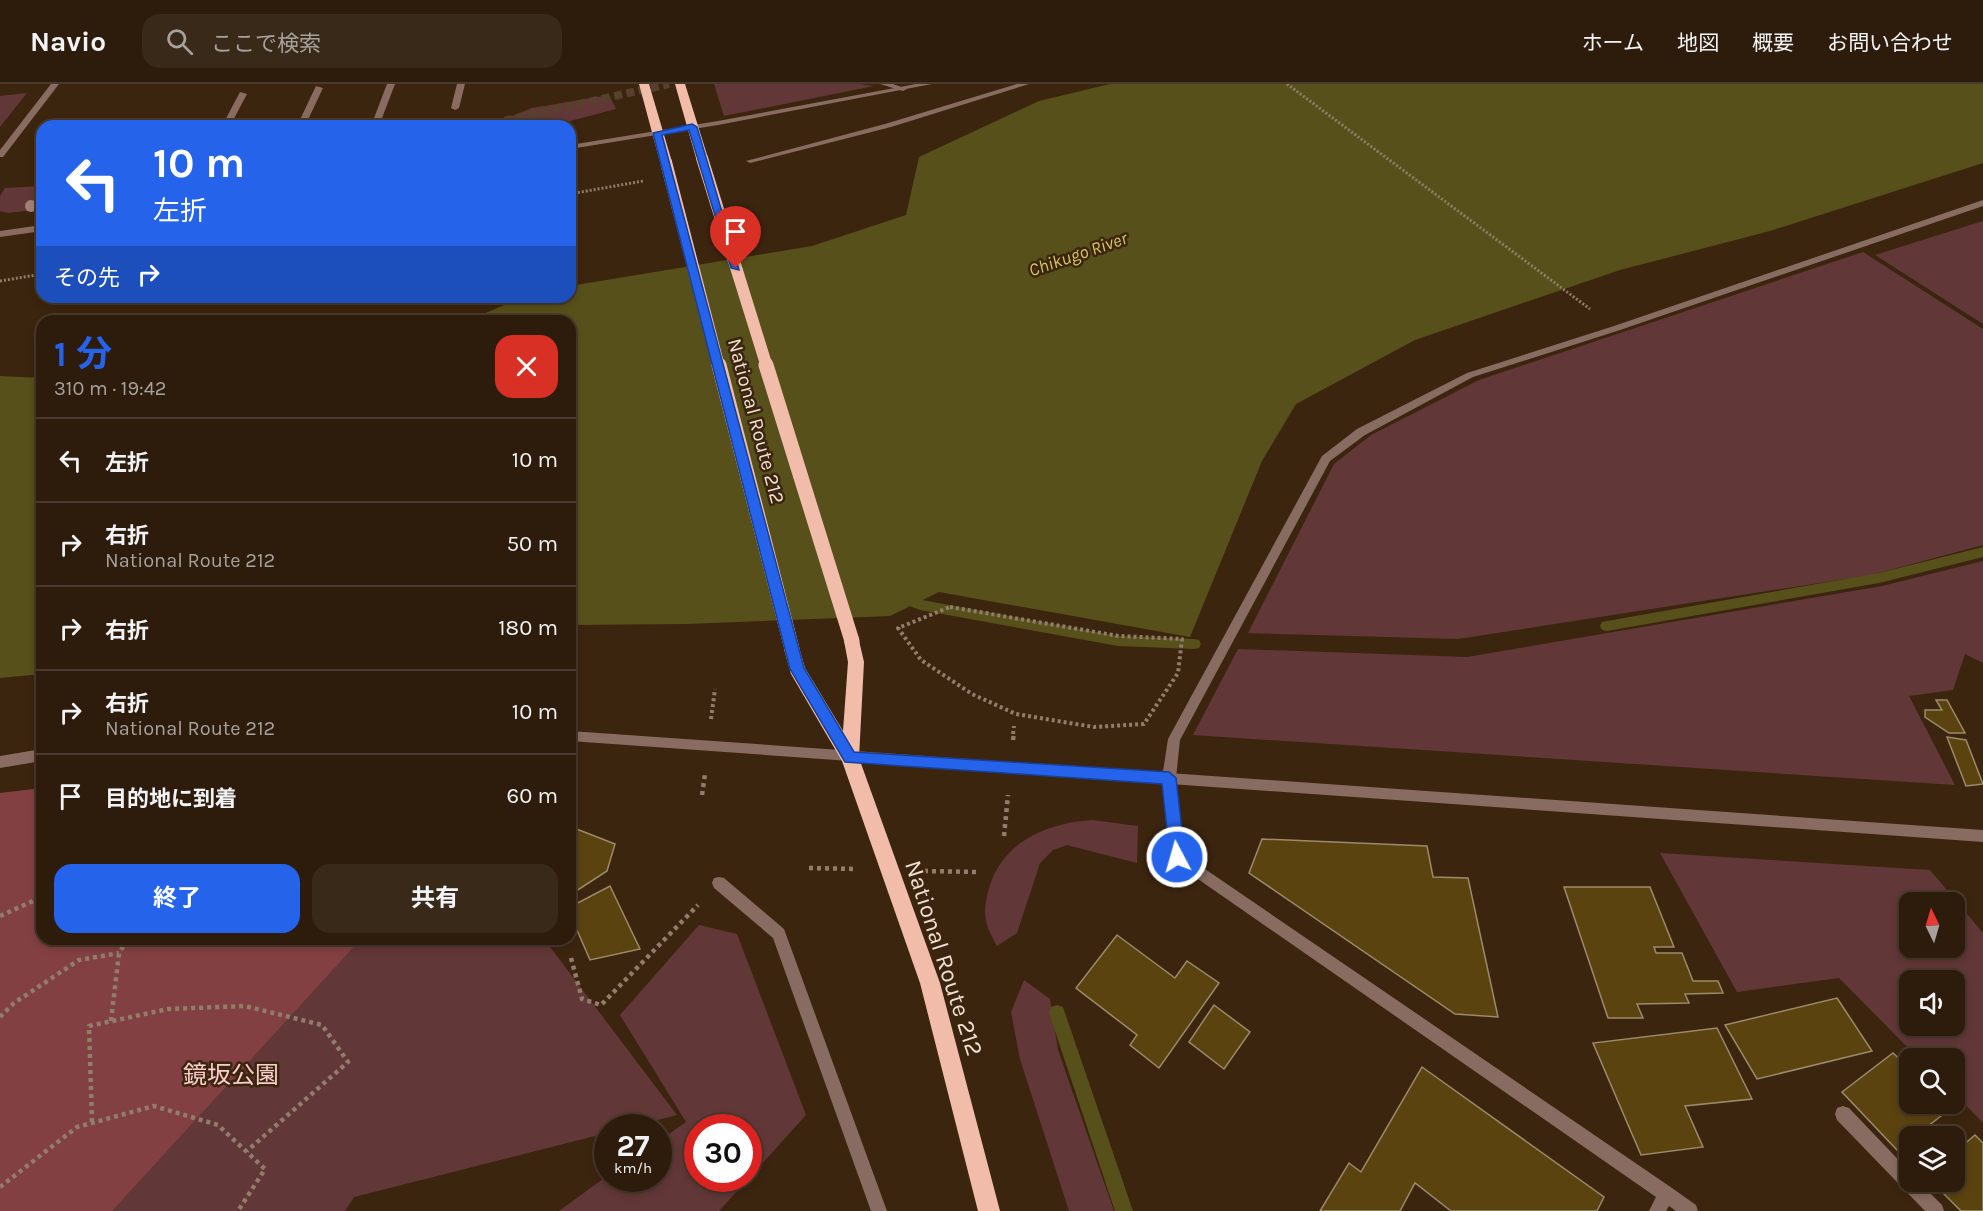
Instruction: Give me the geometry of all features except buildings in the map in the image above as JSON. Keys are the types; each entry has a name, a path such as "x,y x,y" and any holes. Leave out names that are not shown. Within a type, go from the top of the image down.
{"highway":[{"name":"National Route 212","path":"644,84 797,669 850,758 930,983 989,1211"},
{"name":"National Route 212","path":"680,84 852,641 856,662 850,758"}],"street":[{"path":"0,155 55,84"},
{"path":"377,120 391,84"},
{"path":"455,108 461,84"},
{"path":"884,84 903,89"},
{"path":"576,146 927,84"},
{"path":"750,161 802,150 1025,84"},
{"path":"304,120 319,88"},
{"path":"229,120 243,94"},
{"path":"1690,1211 1177,857 1169,778 1174,739 1326,459 1361,432 1470,375 1617,328 1983,203"},
{"path":"0,234 36,229"},
{"path":"576,736 850,758 1169,778 1983,836"},
{"path":"0,762 36,756"},
{"path":"719,883 779,934 879,1211"},
{"path":"1843,1114 1936,1211"},
{"path":"1657,1211 1666,1194"}],"path":[{"path":"1287,84 1617,328"},
{"path":"576,193 623,185"},
{"path":"0,280 36,275"},
{"path":"950,607 1119,636 1182,639 1178,673 1144,724 1094,727 1016,714 972,694 921,660 898,628 950,607"},
{"path":"571,958 582,999 601,1005 719,883"},
{"path":"0,916 36,900"},
{"path":"111,1021 119,953 124,945"},
{"path":"0,1017 14,1003 79,960 119,953"},
{"path":"92,1122 89,1026 168,1009 245,1006 322,1026 348,1062 247,1151"},
{"path":"0,1187 76,1127 154,1106 218,1125 265,1169 238,1211"}],"green space":[{"path":"714,84 860,84 874,86 724,116"},
{"path":"27,93 0,127 0,96"},
{"path":"609,95 616,109 574,120 501,120 532,108"},
{"path":"36,186 36,210 8,213 0,211 0,196 5,188"},
{"path":"1983,221 1983,324 1875,255"},
{"path":"1863,252 1983,329 1983,545 1871,575 1458,639 1248,633 1334,464 1371,435 1479,380"},
{"path":"1983,561 1983,663 1965,654 1953,690 1909,696 1955,785 1193,735 1238,649 1467,657 1882,586"},
{"path":"36,789 36,945 356,945 112,1211 0,1211 0,793"},
{"path":"1092,820 1138,826 1137,863 1067,845 1053,850 1040,863 1017,933 997,946 990,933 985,915 987,895 997,869 1006,856 1030,837 1045,830"},
{"path":"1660,853 1930,870 1949,892 1899,892 1899,958 1965,958 1965,912 1983,933 1983,1123 1965,1104 1965,1048 1908,1048 1839,978 1737,992"},
{"path":"699,925 737,934 806,1115 762,1164 762,1114 684,1114 684,1119 620,1015"},
{"name":"鏡坂公園","path":"41,945 549,945 677,1115 594,1114 594,1136 354,1197 345,1211 0,1211"},
{"path":"1024,980 1050,999 1058,1050 1114,1211 1069,1211 1020,1059 1011,1012"},
{"path":"684,1123 684,1192 736,1192 719,1211 559,1211 594,1185 594,1192 672,1192 672,1132"}],"water":[{"name":"Chikugo River","path":"1110,84 1983,84 1983,163 1770,231 1620,270 1415,340 1296,404 1262,461 1190,637 939,592 890,616 686,624 576,625 576,315 481,315 509,303 576,303 576,285 812,246 906,215 919,157 1039,101"},
{"path":"0,376 36,378 36,675 0,678"}],"waterway":[{"path":"1607,626 1879,578 1983,552"},
{"path":"901,597 920,605 1118,641 1194,644"},
{"path":"1057,1013 1124,1211"}],"tunnel":[{"path":"507,120 669,84"}],"route":[{"path":"736,268 692,127 657,133 797,669 850,758 1169,778 1177,857"}]}
